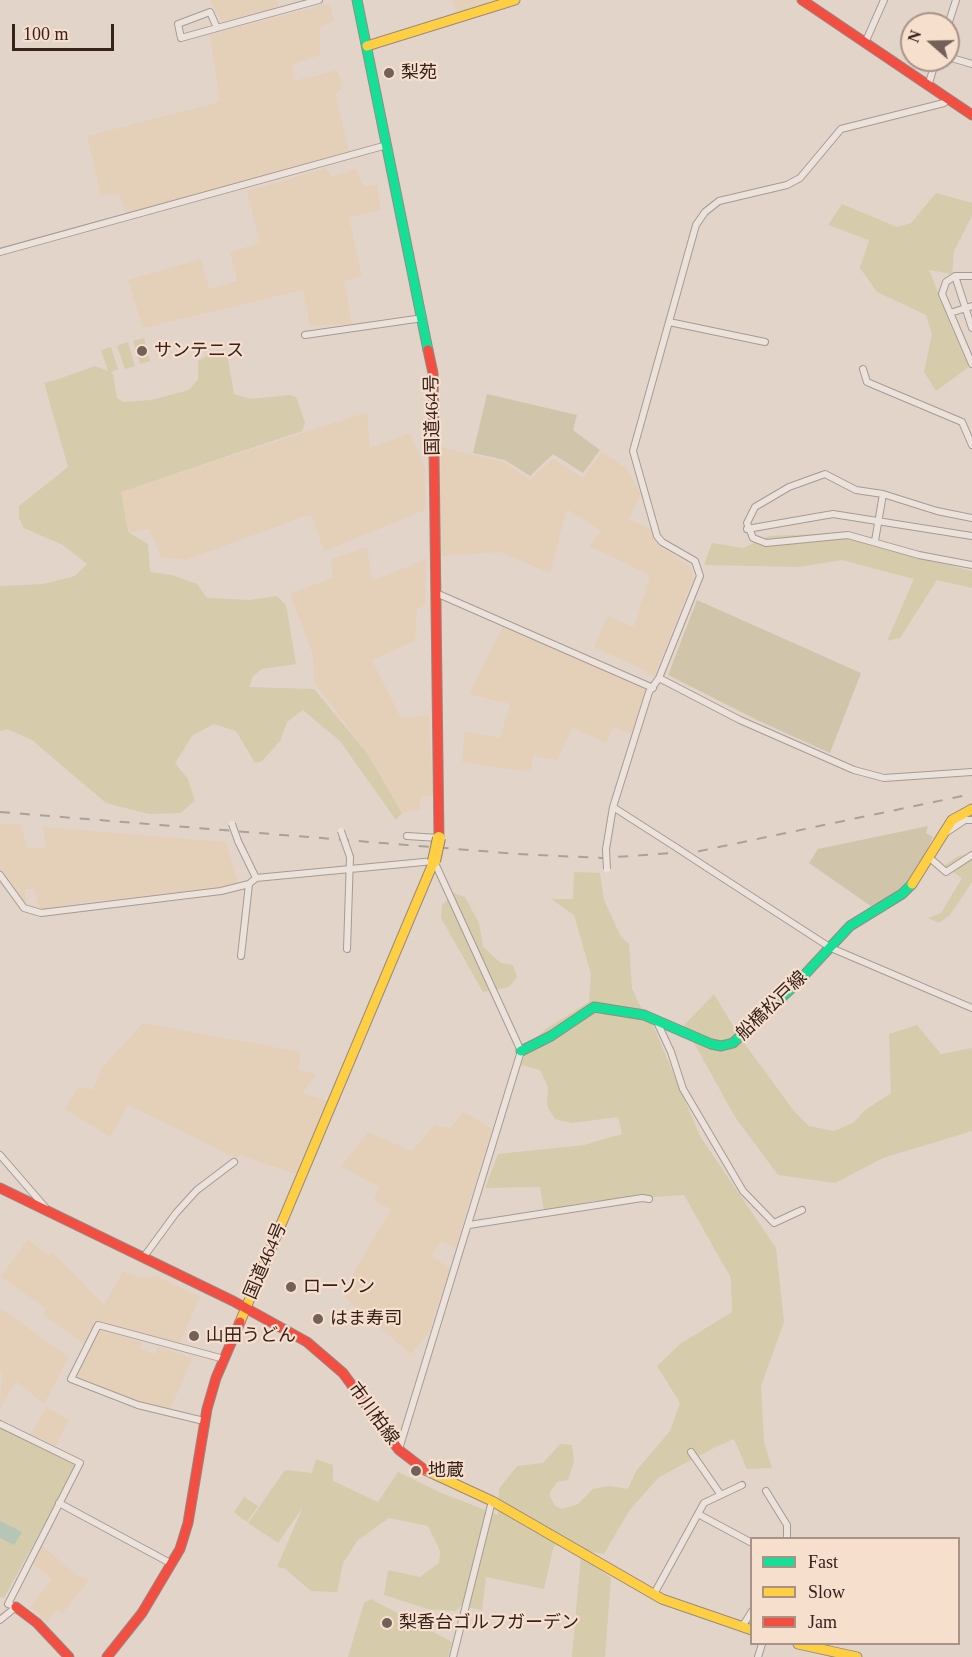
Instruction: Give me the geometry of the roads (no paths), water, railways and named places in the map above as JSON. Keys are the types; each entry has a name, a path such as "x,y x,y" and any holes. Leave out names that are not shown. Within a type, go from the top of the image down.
{"main road":[{"name":"国道464号","path":"107,1657 142,1613 173,1564 188,1523 210,1395 434,861 439,838 434,592 435,395 424,318 357,0"},
{"path":"367,46 515,0"},
{"path":"802,0 972,115"},
{"name":"船橋松戸線","path":"521,1051 551,1036 594,1007 655,1019 711,1044 733,1043 831,948 850,926 902,894 918,877 952,820 972,809"},
{"name":"市川柏線","path":"0,1188 247,1308 289,1331 329,1359 357,1390 399,1450 426,1470 492,1501 654,1594 692,1611 747,1629"},
{"path":"16,1607 27,1614 69,1657"},
{"path":"803,1645 857,1657"}],"street":[{"path":"217,28 210,12 178,24 181,38 319,0"},
{"path":"865,43 884,0"},
{"path":"928,86 932,72"},
{"path":"607,869 606,849 613,807 633,737 701,571 695,561 662,542 657,536 649,503 634,460 636,431 699,218 709,207 725,199 787,185 800,178 841,129 945,103 949,99"},
{"path":"0,252 388,145"},
{"path":"972,276 955,276 946,282 942,294 972,364"},
{"path":"955,276 972,328"},
{"path":"950,313 972,306"},
{"path":"305,335 424,318"},
{"path":"669,322 765,342"},
{"path":"864,369 867,382 962,423 972,445"},
{"path":"747,529 755,507 819,474 825,474 856,490 883,494 937,511 972,518"},
{"path":"875,541 883,494"},
{"path":"747,529 833,514 879,519 972,536"},
{"path":"747,529 753,538 766,543 848,535 920,555 972,565"},
{"path":"434,592 653,688"},
{"path":"659,678 740,720 854,770 884,778 972,772"},
{"path":"613,807 831,948 972,1008"},
{"path":"944,834 965,820 972,820"},
{"path":"232,824 238,842 256,878"},
{"path":"341,831 350,857 347,949"},
{"path":"407,836 439,838"},
{"path":"930,859 946,872 972,855"},
{"path":"0,875 24,908 41,913 181,897 249,884 256,878 434,861 521,1051 470,1225 421,1371 399,1450"},
{"path":"241,956 249,884"},
{"path":"655,1019 671,1052 683,1089 743,1191 774,1223 802,1210"},
{"path":"0,1155 55,1215"},
{"path":"143,1258 176,1213 197,1190 234,1162"},
{"path":"470,1225 642,1198 649,1199"},
{"path":"204,1421 138,1405 71,1378 98,1325 225,1359"},
{"path":"0,1424 80,1463 8,1604 16,1607"},
{"path":"691,1452 721,1495"},
{"path":"654,1594 704,1503 742,1485"},
{"path":"766,1491 787,1525 788,1537"},
{"path":"453,1657 492,1501"},
{"path":"59,1503 173,1564"},
{"path":"698,1514 750,1542"},
{"path":"0,1620 16,1607"}],"railway":[{"path":"0,812 518,854 602,858 700,851 972,794"}],"place":[{"name":"梨苑","path":"389,73"},
{"name":"サンテニス","path":"142,351"},
{"name":"ローソン","path":"291,1287"},
{"name":"はま寿司","path":"318,1319"},
{"name":"山田うどん","path":"194,1336"},
{"name":"地蔵","path":"416,1471"},
{"name":"梨香台ゴルフガーデン","path":"387,1623"}]}
